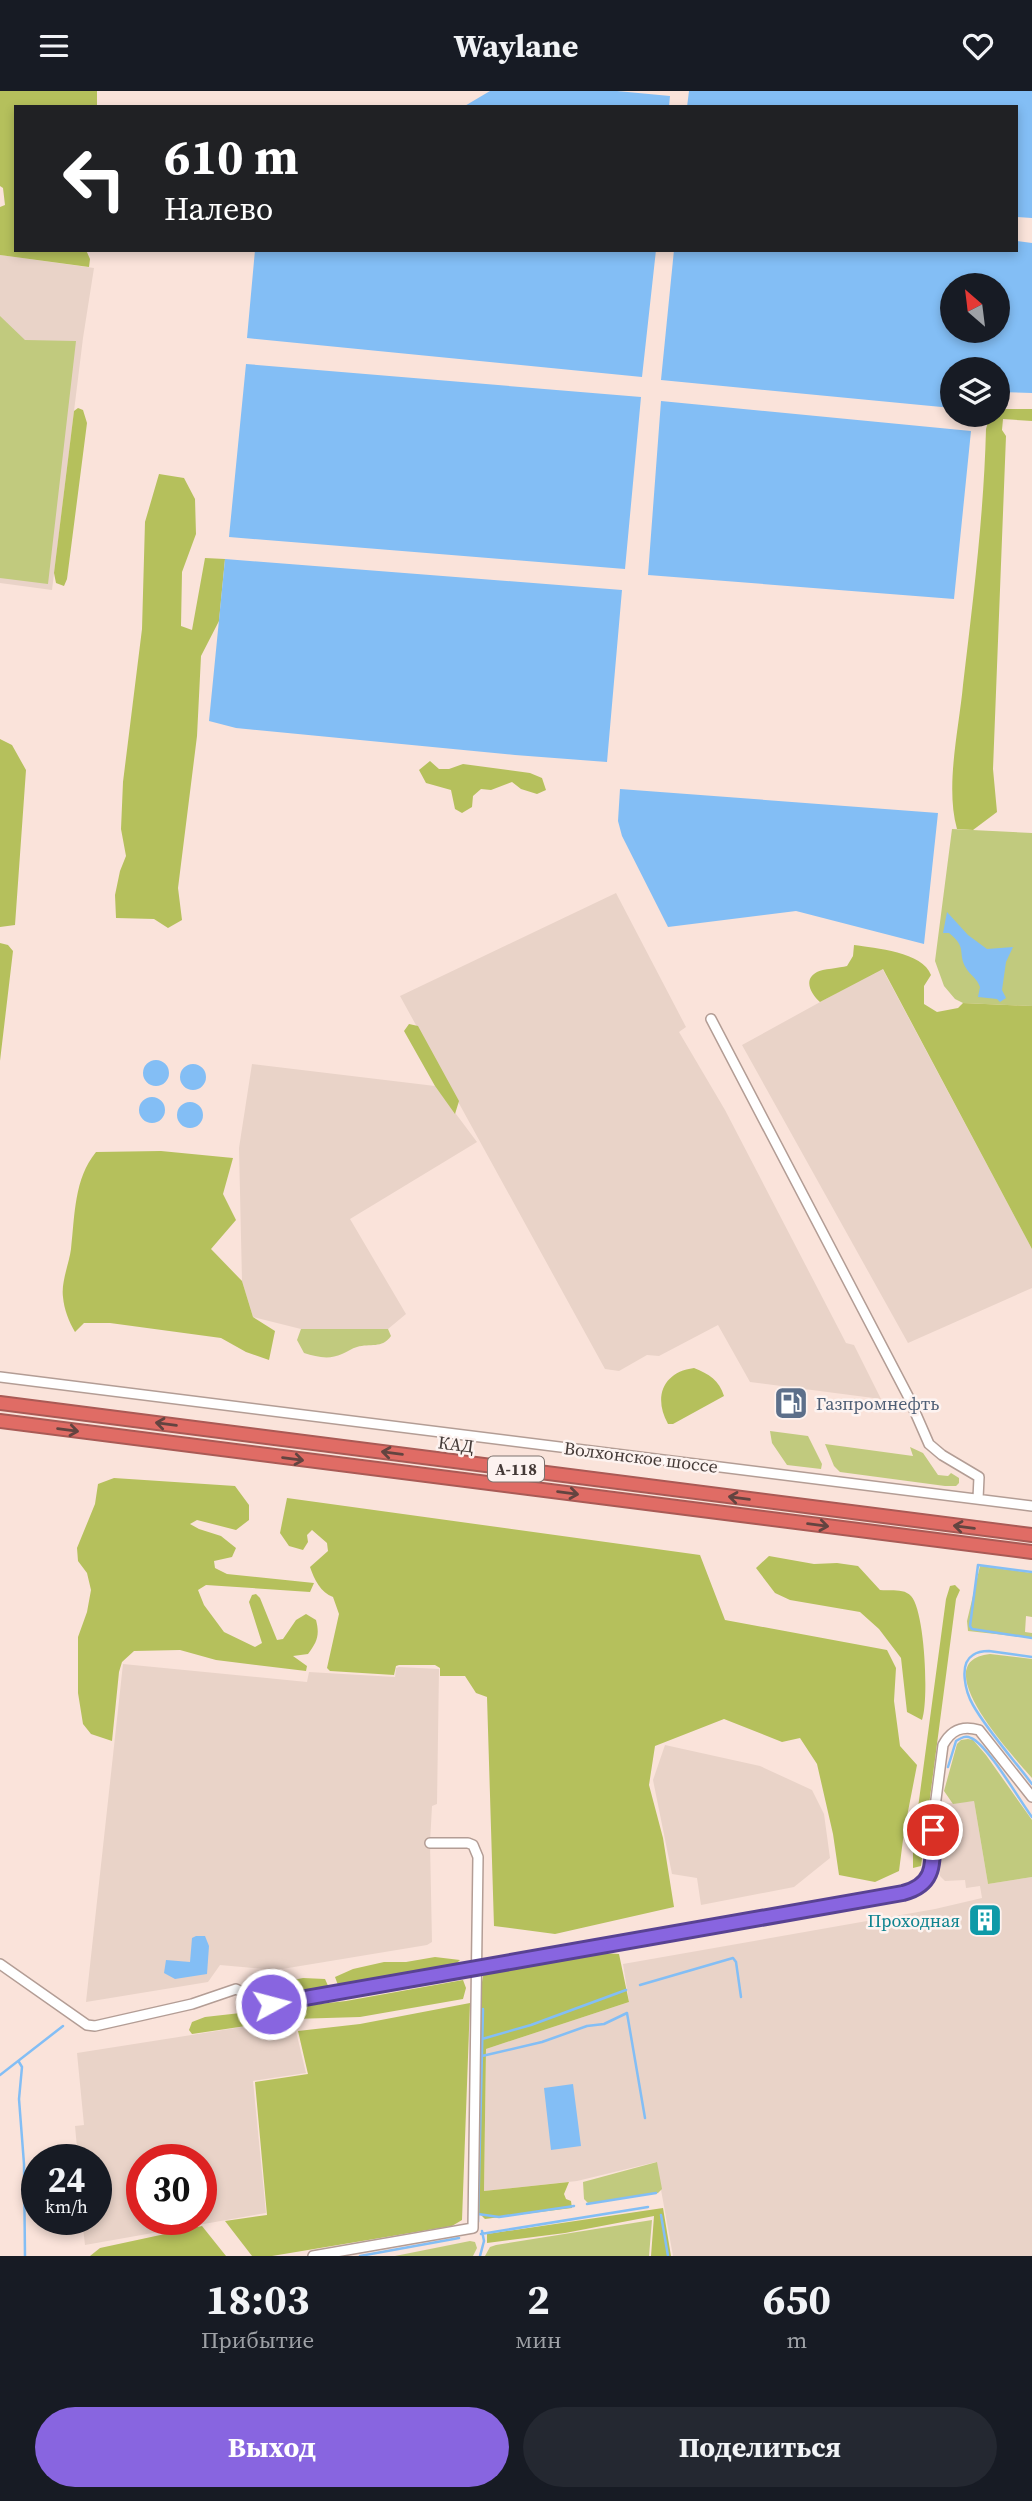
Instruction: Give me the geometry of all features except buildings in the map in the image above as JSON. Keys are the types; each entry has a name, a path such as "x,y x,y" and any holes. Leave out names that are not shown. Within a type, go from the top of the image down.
{"highway":[{"name":"КАД","path":"0,1403 1032,1535"},
{"name":"КАД","path":"0,1422 1032,1552"}],"street":[{"path":"711,1019 908,1396 929,1444 979,1477 978,1499"},
{"name":"Волхонское шоссе","path":"0,1377 1032,1506"},
{"path":"0,1964 80,2022 95,2026 192,2004 236,1989 271,2004 916,1889 923,1885 931,1869 943,1745 948,1736 962,1727 979,1730 1032,1797"},
{"path":"313,2256 473,2228 476,1850 468,1843 430,1843"}],"shaded area":[{"path":"0,255 94,268 52,590 0,583"},
{"path":"616,893 686,1027 679,1032 725,1110 846,1343 854,1345 881,1399 750,1382 718,1325 659,1356 647,1355 619,1371 605,1369 400,996"},
{"path":"882,968 1032,1249 1032,1288 908,1343 742,1045"},
{"path":"252,1064 435,1086 477,1142 350,1219 406,1314 388,1329 301,1329 253,1317 242,1281 239,1148"},
{"path":"123,1664 307,1682 309,1672 395,1677 396,1668 399,1667 439,1669 437,1804 432,1806 430,1843 432,1942 276,1970 220,1965 208,1982 86,2002"},
{"path":"665,1745 760,1766 812,1790 824,1814 830,1858 794,1887 701,1905 697,1878 672,1874 653,1780"},
{"path":"974,1801 988,1884 1032,1877 1032,2256 673,2256 656,2162 577,2181 484,2191 486,2049 629,2002 623,1964 935,1909 982,1898 980,1886 966,1888 965,1880 945,1881 940,1876 937,1861 941,1804"},
{"path":"293,2019 306,2073 253,2081 266,2213 217,2222 217,2144 126,2144 126,2235 142,2235 85,2245 84,2235 112,2235 112,2144 77,2144 75,2126 84,2125 77,2053"}],"green space":[{"path":"0,91 97,91 97,105 14,105 14,252 87,252 90,259 89,267 0,255 0,207 5,205 3,188 0,186"},
{"path":"0,316 25,340 76,341 48,584 0,578"},
{"path":"78,408 83,410 87,423 64,586 56,583 54,573 74,411"},
{"path":"1010,409 1032,409 1032,421 1010,419"},
{"path":"1002,427 1006,436 993,769 997,812 973,830 957,829 952,795 954,757 978,557 986,429"},
{"path":"159,474 184,478 195,499 196,534 182,572 181,626 192,630 205,558 225,559 219,621 201,656 197,736 178,888 182,920 168,928 154,919 116,918 115,895 126,856 121,829 123,782 142,629 145,522"},
{"path":"0,739 12,745 26,770 15,925 0,927"},
{"path":"430,761 439,769 463,764 530,773 542,778 546,790 537,794 521,789 512,782 491,790 481,789 473,796 472,807 462,813 455,809 451,790 426,783 419,770"},
{"path":"952,829 1032,833 1032,1006 963,1003 955,999 944,986 935,961"},
{"path":"0,943 8,945 13,951 0,1061"},
{"path":"854,945 897,953 919,961 931,975 924,986 924,1004 937,1012 958,1008 963,1003 1032,1006 1032,1249 883,969 820,1002 812,992 809,983 812,975 819,971 847,966 853,956"},
{"path":"409,1024 418,1026 459,1101 455,1114 435,1086 404,1031"},
{"path":"161,1151 233,1158 223,1194 236,1220 211,1249 242,1281 253,1317 275,1331 269,1360 246,1352 221,1338 110,1323 84,1323 75,1332 64,1306 63,1285 83,1174 96,1152"},
{"path":"301,1329 388,1329 391,1336 384,1343 357,1347 337,1356 323,1357 304,1353 297,1340"},
{"path":"694,1368 713,1378 724,1396 673,1424 668,1424 661,1404 664,1387 675,1375"},
{"path":"770,1431 808,1436 822,1464 821,1469 787,1465 772,1443"},
{"path":"825,1444 913,1456 910,1447 923,1453 938,1475 948,1476 951,1473 959,1478 959,1483 956,1486 945,1486 840,1472 834,1466"},
{"path":"114,1478 235,1486 249,1505 249,1520 236,1530 197,1520 190,1524 221,1536 236,1548 232,1557 214,1561 215,1568 227,1574 314,1583 310,1592 206,1585 198,1590 204,1605 224,1632 255,1647 262,1643 249,1602 252,1595 256,1594 260,1598 277,1640 283,1639 296,1620 306,1614 316,1620 318,1634 311,1650 308,1654 293,1656 307,1666 306,1671 216,1660 180,1650 134,1651 122,1662 119,1672 112,1741 91,1734 83,1724 78,1693 78,1637 91,1590 87,1573 78,1561 77,1548 95,1504 98,1484"},
{"path":"287,1498 700,1555 725,1620 887,1650 896,1668 894,1701 900,1746 917,1765 899,1871 875,1882 839,1875 817,1764 800,1738 782,1742 724,1719 655,1746 649,1785 663,1838 674,1907 555,1934 494,1926 487,1697 476,1693 465,1676 440,1676 440,1668 435,1665 399,1665 396,1666 394,1675 330,1671 327,1668 339,1614 333,1597 318,1585 310,1567 328,1551 327,1543 312,1530 307,1535 308,1542 303,1550 289,1546 280,1533"},
{"path":"769,1556 814,1564 858,1566 880,1590 901,1591 911,1596 920,1619 924,1657 925,1695 922,1720 907,1712 901,1658 879,1629 860,1612 790,1600 775,1593 756,1568"},
{"path":"980,1566 1032,1573 1032,1617 1026,1616 1025,1632 1032,1633 1032,1638 968,1631 967,1621"},
{"path":"955,1585 960,1590 956,1599 921,1866 913,1868 913,1845 946,1599 950,1586"},
{"path":"990,1654 1032,1659 1032,1778 994,1732 969,1691 966,1674 972,1661"},
{"path":"968,1739 973,1740 986,1755 1032,1820 1032,1877 988,1884 974,1801 953,1804 944,1791 957,1744"},
{"path":"601,1953 619,1954 629,2002 486,2049 484,2191 569,2182 564,2194 566,2199 571,2201 572,2208 485,2219 479,2213 478,2193 483,1976 494,1970"},
{"path":"435,1957 460,1960 452,1968 339,1988 335,1977 353,1969 384,1962 406,1962"},
{"path":"303,1978 325,1979 330,1990 303,1996 275,1996 273,1989 278,1983"},
{"path":"463,1980 466,1988 463,1999 360,2017 293,2019 192,2034 189,2030 192,2022 205,2017 346,2001"},
{"path":"470,2003 462,2220 452,2226 272,2256 252,2256 225,2221 267,2215 255,2082 308,2074 298,2031 360,2024"},
{"path":"657,2162 662,2189 658,2193 589,2204 584,2199 583,2182"},
{"path":"663,2208 671,2256 651,2256 654,2216 565,2233 487,2243 487,2234"},
{"path":"652,2220 649,2256 485,2256 490,2247 496,2245"},
{"path":"160,2235 209,2235 226,2256 90,2256 100,2248"},
{"path":"475,2242 477,2248 473,2256 395,2256"}],"water":[{"path":"490,91 617,91 670,96 669,105 466,105"},
{"path":"689,91 1032,91 1032,218 1018,217 1018,105 687,105"},
{"path":"1018,241 1032,243 1032,393 1010,392 1010,357 940,357 940,407 661,380 674,252 1018,252"},
{"path":"255,252 656,252 642,377 247,338"},
{"path":"246,364 641,397 625,569 229,537"},
{"path":"661,401 971,431 954,599 648,575"},
{"path":"225,559 622,590 607,762 236,728 209,721"},
{"path":"620,789 938,813 924,944 796,911 668,927 622,836 618,821"},
{"path":"947,912 968,935 987,949 1013,947 1006,962 1002,990 1006,998 1000,1002 997,999 978,997 980,987 963,963 958,943 949,933 943,933"},
{"path":"156,1060 165,1064 169,1073 165,1082 156,1086 147,1082 143,1073 147,1064"},
{"path":"193,1064 202,1068 206,1077 202,1086 193,1090 184,1086 180,1077 184,1068"},
{"path":"152,1097 161,1101 165,1110 161,1119 152,1123 143,1119 139,1110 143,1101"},
{"path":"190,1102 199,1106 203,1115 199,1124 190,1128 181,1124 177,1115 181,1106"},
{"path":"205,1936 209,1946 207,1974 175,1979 164,1973 166,1960 190,1962 192,1938"},
{"path":"573,2084 581,2146 551,2150 544,2088"}],"waterway":[{"path":"1032,1572 978,1565 970,1626 972,1629 1032,1638"},
{"path":"1032,1657 981,1652 968,1659 965,1672 966,1686 973,1705 1032,1784"},
{"path":"948,1767 956,1741 965,1737 978,1742 1032,1817"},
{"path":"640,1985 733,1958 736,1962 741,1997"},
{"path":"482,2039 531,2025 626,1990"},
{"path":"478,2222 483,2009"},
{"path":"482,2056 542,2042 587,2026 604,2024 627,2013 645,2118"},
{"path":"0,2075 63,2026"},
{"path":"19,2062 22,2067 19,2099 24,2164 25,2256"},
{"path":"587,2204 656,2193"},
{"path":"478,2214 499,2217 574,2206"},
{"path":"481,2234 648,2207"},
{"path":"661,2215 668,2256"},
{"path":"480,2256 484,2241 482,2231"},
{"path":"360,2256 459,2238"}],"place":[{"name":"Газпромнефть","path":"791,1403"},
{"name":"Проходная","path":"985,1920"}],"route":[{"path":"271,2004 903,1893 923,1885 928,1878 933,1830"}]}
